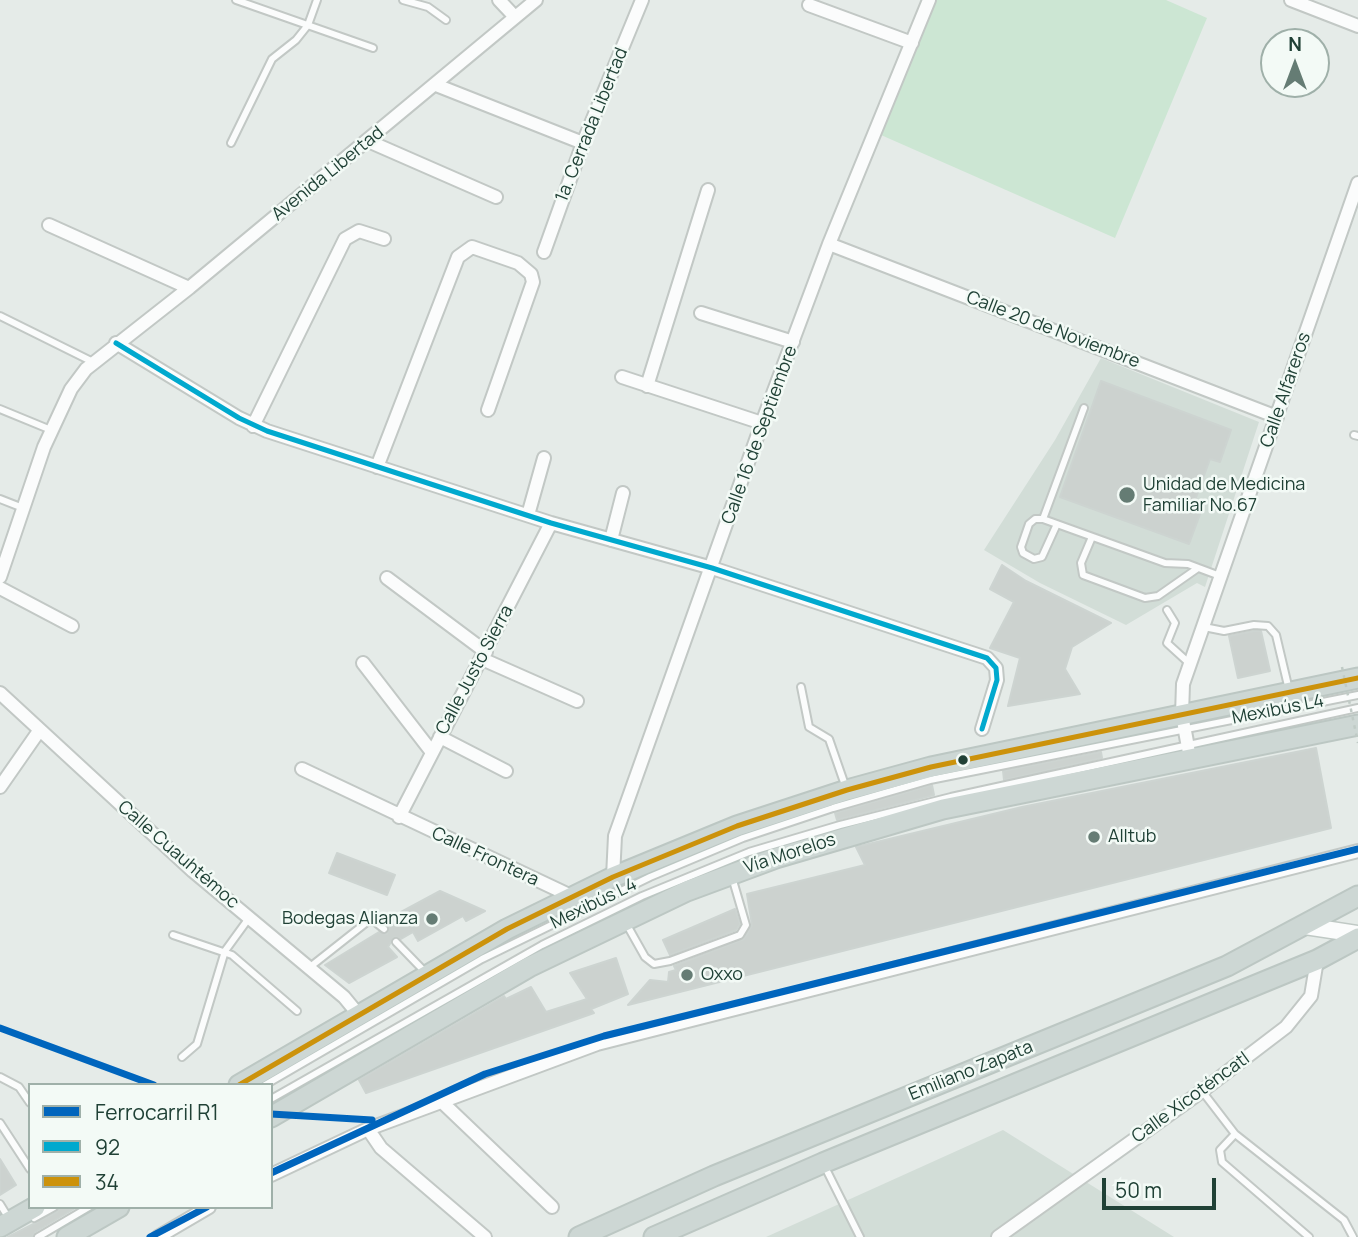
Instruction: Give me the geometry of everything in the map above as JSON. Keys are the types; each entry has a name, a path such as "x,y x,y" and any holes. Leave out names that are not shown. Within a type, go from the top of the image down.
{"main road":[{"path":"242,1083 427,974 571,896 737,826 847,790 932,767 1183,722 1350,672"},
{"name":"Vía Morelos","path":"273,1116 529,967 624,920 731,874 820,843 943,809 1188,751 1358,725"},
{"name":"Emiliano Zapata","path":"579,1237 713,1176 1227,966 1358,896"},
{"name":"Emiliano Zapata","path":"654,1237 823,1163 1317,960 1358,937"},
{"path":"11,1225 32,1209"},
{"path":"67,1237 116,1209"}],"street":[{"path":"499,0 515,17"},
{"name":"Avenida Libertad","path":"0,578 51,430 71,389 93,362 189,288 536,0"},
{"name":"1a. Cerrada Libertad","path":"544,252 583,143 642,0"},
{"name":"Calle 16 de Septiembre","path":"613,877 615,836 762,423 829,244 929,0"},
{"path":"1291,0 1358,26"},
{"path":"809,5 912,43"},
{"path":"436,85 583,143"},
{"path":"368,141 496,197"},
{"name":"Calle Alfareros","path":"1188,751 1183,722 1182,690 1358,184"},
{"path":"648,386 708,190"},
{"path":"49,225 189,288"},
{"path":"253,426 345,239 359,231 384,239"},
{"name":"Calle 20 de Noviembre","path":"829,244 1277,417"},
{"path":"377,467 458,257 472,247 518,263 531,274 533,282 488,410"},
{"path":"701,313 793,342"},
{"path":"116,343 253,426 551,523 712,568 987,658 996,668 998,680 982,729"},
{"path":"622,377 762,423"},
{"path":"528,515 544,458"},
{"path":"611,540 623,492"},
{"name":"Calle Justo Sierra","path":"400,817 431,751 484,655 551,523"},
{"path":"387,578 484,655 577,701"},
{"path":"0,588 72,626"},
{"path":"363,663 431,751"},
{"name":"Calle Cuauhtémoc","path":"0,693 249,918 344,997 358,1014"},
{"path":"0,787 39,731"},
{"path":"440,737 506,771"},
{"name":"Calle Frontera","path":"302,769 571,896"},
{"path":"273,1174 368,1129 597,1044 1358,851"},
{"path":"1305,926 1358,937"},
{"name":"Calle Xicoténcatl","path":"998,1237 1202,1091 1286,1027 1311,996 1317,960"},
{"path":"443,1103 552,1206"},
{"path":"368,1129 381,1148 484,1236"},
{"path":"158,1237 206,1209"}],"lane":[{"path":"236,0 373,48"},
{"path":"231,144 272,59 296,40 308,25 317,0"},
{"path":"403,0 428,7 446,20"},
{"path":"0,316 93,362"},
{"path":"1043,519 1084,408"},
{"path":"0,409 51,430"},
{"path":"0,499 23,508"},
{"path":"1057,524 1045,555 1034,559 1024,554 1021,547 1029,524 1035,519 1043,519 1057,524 1092,537 1165,563 1198,568 1222,577"},
{"path":"1092,537 1081,564 1083,575 1145,598 1158,596 1198,568"},
{"path":"1167,610 1175,623 1167,643 1190,664"},
{"path":"1204,626 1224,631 1254,625 1268,626 1276,635 1290,691"},
{"path":"801,687 809,727 829,739 847,790"},
{"name":"Mexibús L4","path":"268,1083 482,959 650,877 743,838 930,780 1183,722 1358,695"},
{"name":"Mexibús L4","path":"273,1098 542,945 642,896 749,852 938,800 1188,751 1358,708"},
{"path":"624,920 645,957 654,964 670,961 740,935 746,925 731,874"},
{"path":"182,1057 197,1044 225,951 249,918"},
{"path":"310,967 367,922 374,921 384,929"},
{"path":"173,935 225,951 297,1011"},
{"path":"396,942 427,974"},
{"path":"0,1077 19,1087 28,1100"},
{"path":"1202,1091 1235,1134 1344,1220 1353,1237"},
{"path":"0,1123 28,1166"},
{"path":"1235,1134 1220,1150 1222,1162 1309,1237"},
{"path":"823,1163 860,1237"},
{"path":"0,1204 11,1225 49,1209"},
{"path":"38,1237 86,1209"}],"path":[{"path":"1350,672 1358,743"}],"shaded area":[{"name":"Unidad de Medicina Familiar No.67","path":"1101,358 1259,422 1205,587 1197,583 1126,625 1040,583 984,550 1055,440"},
{"path":"1003,1130 1174,1237 766,1237"}],"green space":[{"path":"934,0 1166,0 1207,18 1115,238 881,135"}],"building":[{"path":"1101,381 1231,430 1220,462 1210,459 1194,503 1203,506 1189,544 1060,497"},
{"path":"1002,565 1026,581 1111,623 1072,647 1065,669 1080,694 1008,706 1020,658 990,648 1014,602 990,589"},
{"path":"1261,631 1270,671 1238,678 1229,636"},
{"name":"Alltub","path":"1316,748 1331,828 628,1005 650,980 668,982 669,972 676,970 674,966 744,939 752,925 747,894 865,865 856,847 1022,807"},
{"path":"1101,752 1102,758 1004,780 1003,771"},
{"path":"932,785 934,795 837,820 835,813"},
{"path":"337,853 395,875 387,895 329,873"},
{"path":"440,891 485,911 466,921 463,916 418,941 413,932 401,939 394,937 388,947 397,957 349,983 325,965 379,932 387,934 389,927 405,919 401,912"},
{"path":"735,909 740,924 736,930 670,955 663,940"},
{"path":"616,958 628,994 591,1009 594,1013 366,1093 359,1080 504,996 506,999 531,987 546,1012 587,999 570,973"},
{"path":"0,1159 16,1185 0,1195"},
{"path":"59,1209 74,1209 35,1232 32,1237 8,1237"}],"rail line":[{"name":"R1","path":"273,1172 485,1074 604,1036 1358,849"},
{"name":"R1","path":"0,1028 149,1083"},
{"name":"R1","path":"273,1114 372,1120"},
{"name":"R1","path":"150,1237 203,1209"}],"transit line":[{"name":"92","path":"116,343 239,418 267,431 551,523 712,568 987,658 996,668 997,680 982,729"},
{"name":"34","path":"242,1083 507,929 613,877 737,826 847,790 931,767 1358,678"}],"place":[{"name":"Unidad de Medicina Familiar No.67","path":"1127,495"},
{"name":"Alltub","path":"1094,837"},
{"name":"Bodegas Alianza","path":"432,919"},
{"name":"Oxxo","path":"687,975"}]}
